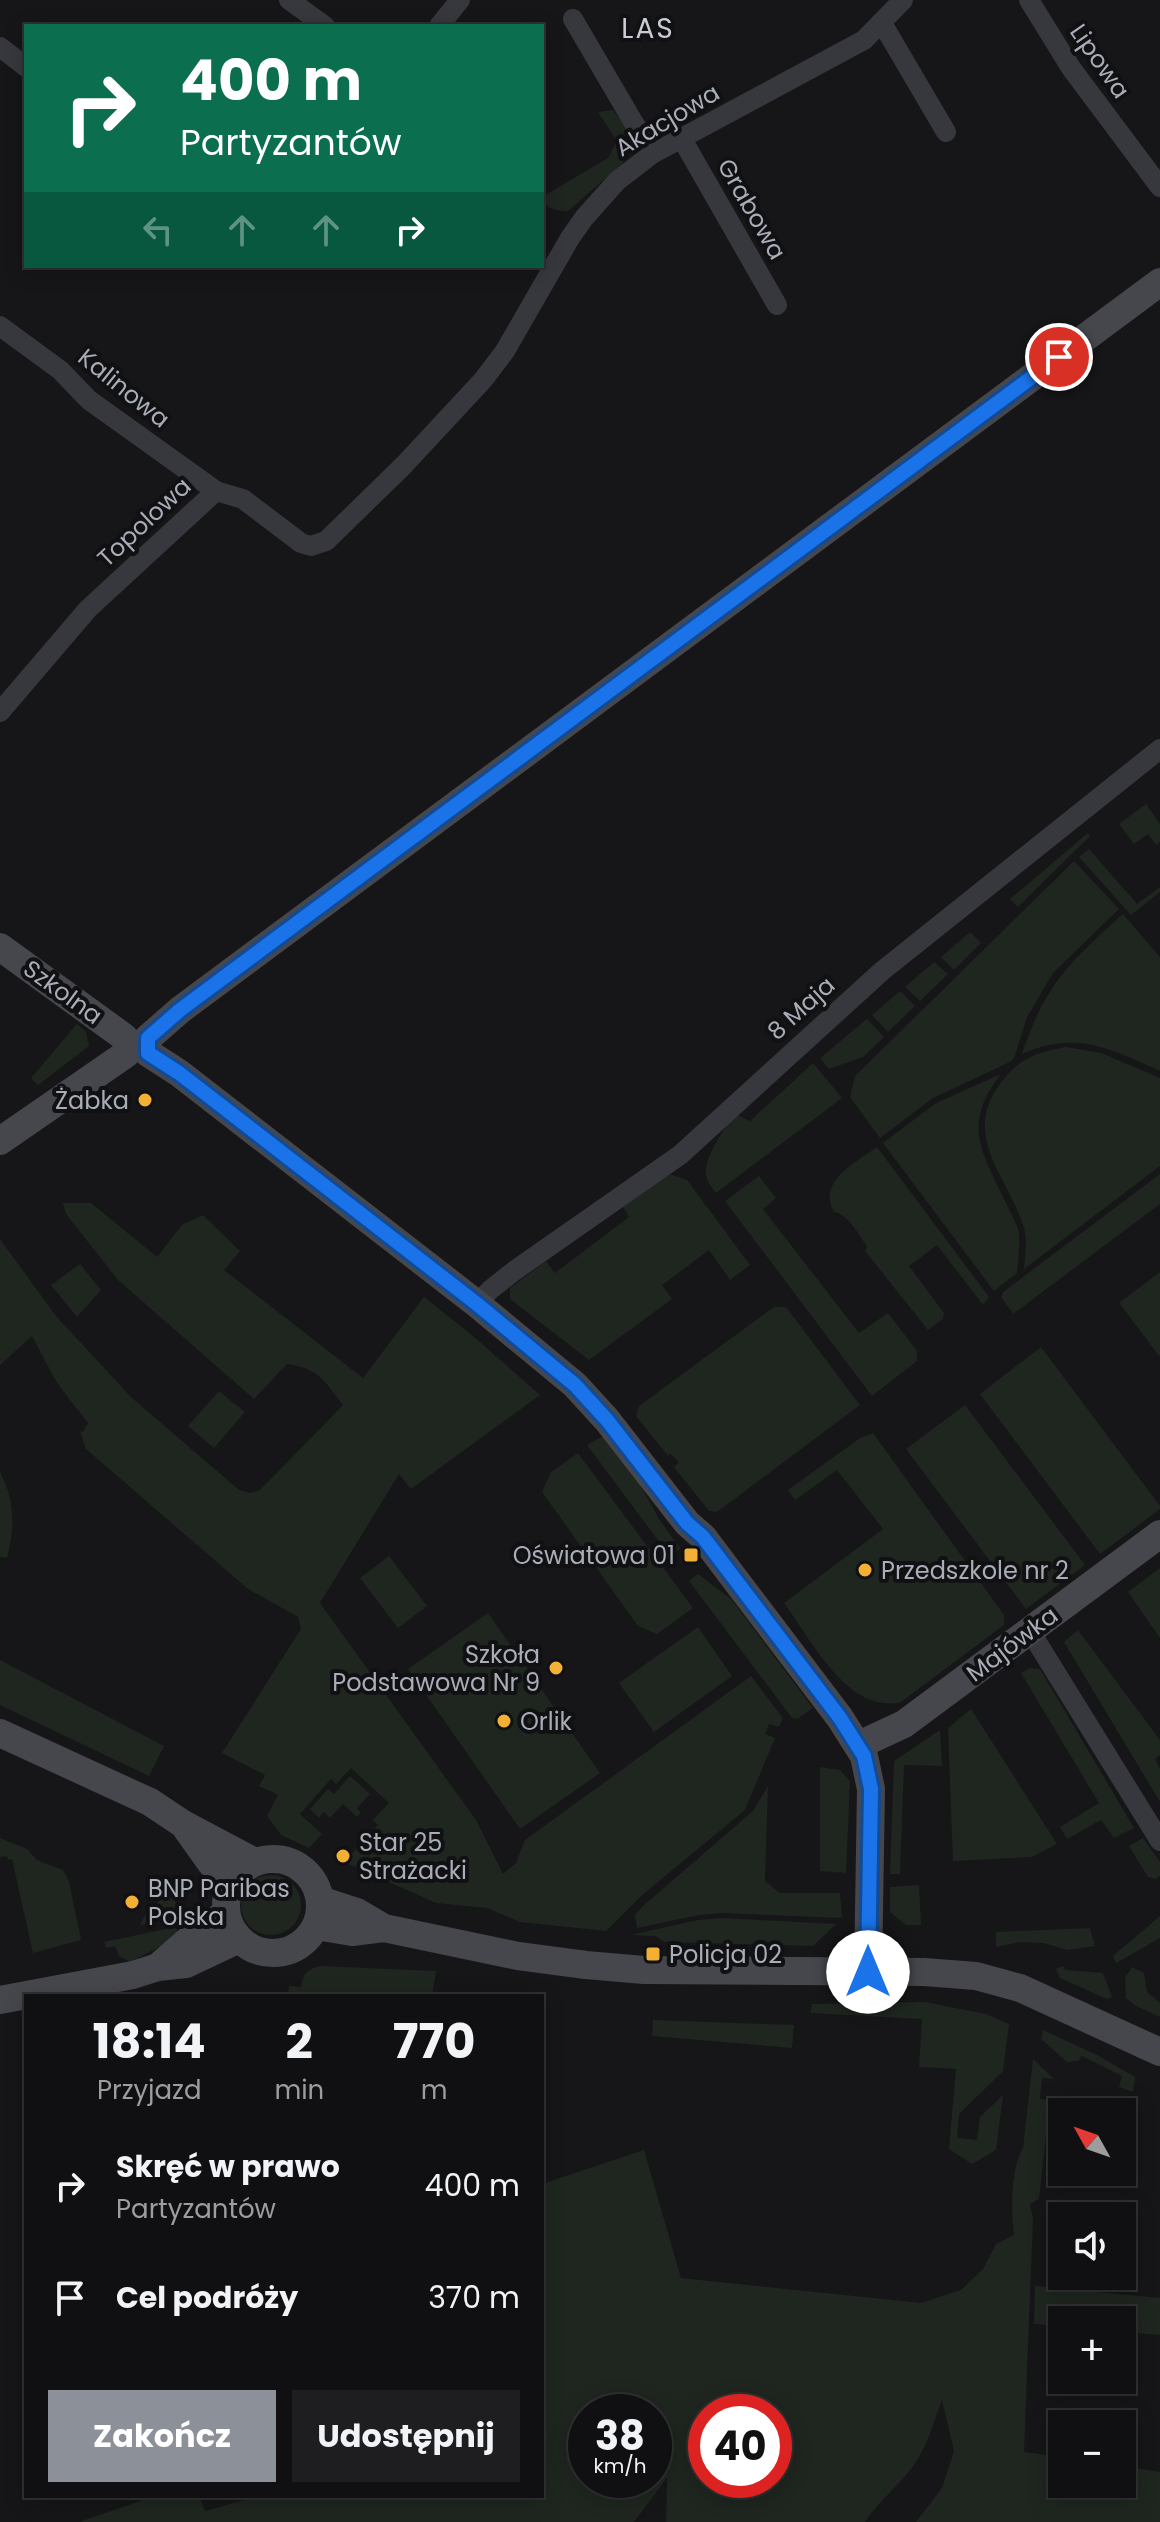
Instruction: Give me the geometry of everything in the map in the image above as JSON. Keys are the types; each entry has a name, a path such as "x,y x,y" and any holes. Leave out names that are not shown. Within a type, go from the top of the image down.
{"street":[{"path":"289,0 322,24"},
{"path":"441,24 460,0"},
{"name":"Akacjowa","path":"511,340 584,218 617,181 652,154 864,40 903,0"},
{"name":"Lipowa","path":"1029,0 1071,68 1160,187"},
{"path":"573,19 652,154"},
{"path":"882,23 946,132"},
{"path":"0,47 24,65"},
{"name":"Grabowa","path":"682,139 777,305"},
{"path":"0,1141 136,1046 1160,282"},
{"name":"Kalinowa","path":"0,326 60,370 89,400 216,491"},
{"name":"Topolowa","path":"0,712 88,609 216,491 243,499 301,543 311,546 321,544 403,466 463,403 511,340"},
{"name":"8 Maja","path":"477,1304 514,1271 680,1155 882,971 1160,749"},
{"name":"Szkolna","path":"0,947 136,1046 179,1073 477,1304 575,1385 607,1420 687,1523 703,1537 859,1745"},
{"name":"Majówka","path":"859,1745 904,1724 1160,1534"},
{"path":"1030,1631 1160,1841"},
{"path":"0,1733 150,1802 183,1824 255,1862"},
{"path":"859,1745 869,1771 871,1789 868,1972"},
{"path":"183,1824 211,1863 232,1883"},
{"path":"269,1858 284,1859 308,1874 316,1886 318,1913 308,1938 284,1952 259,1951 239,1939 226,1913 226,1898 232,1883 242,1870 255,1862 269,1858"},
{"path":"318,1913 357,1912 384,1928 518,1956 586,1965 644,1970 924,1972 986,1979 1020,1988 1061,2005 1160,2052"},
{"path":"158,1967 226,1913"},
{"path":"32,1994 133,1975 158,1967 186,1964 239,1939"},
{"path":"0,2000 24,1995"}],"shaded area":[{"path":"613,110 625,126 631,141 623,163 568,211 549,207 544,196 608,158 617,141 598,112"},
{"path":"1146,804 1160,824 1160,842 1156,845 1148,834 1134,844 1119,824"},
{"path":"1088,833 1090,836 1018,907 1010,899"},
{"path":"1089,849 1137,904 1160,887 1160,892 1131,915 1079,857"},
{"path":"1074,861 1119,909 1053,973 1027,1017 1010,1062 933,1098 880,1138 850,1097 855,1076"},
{"path":"1123,914 1160,957 1160,1071 1109,1049 1076,1043 1059,1043 1022,1054 1040,1009 1061,976"},
{"path":"970,932 981,943 954,970 941,957"},
{"path":"934,962 948,974 920,1001 905,987"},
{"path":"900,991 915,1006 888,1032 872,1015"},
{"path":"867,1019 884,1037 863,1057 829,1069 820,1058"},
{"path":"77,1024 86,1032 89,1046 38,1085 31,1078"},
{"path":"1066,1047 1101,1053 1160,1078 1160,1166 1024,1269 1025,1230 990,1154 985,1119 990,1101 1016,1066 1037,1054"},
{"path":"813,1063 842,1098 716,1193 707,1180 706,1168 716,1143 735,1114 750,1121"},
{"path":"1001,1074 982,1107 979,1137 989,1167 1017,1226 1019,1245 1017,1273 994,1291 883,1143 936,1103"},
{"path":"877,1147 989,1297 983,1305 937,1245 909,1266 944,1313 943,1319 928,1330 865,1251 867,1246 853,1226 834,1212 830,1191 834,1182 849,1166"},
{"path":"667,1173 687,1180 750,1265 730,1280 709,1250 662,1285 672,1299 589,1360 510,1299 510,1288 546,1261 555,1273 629,1217 622,1205"},
{"path":"1160,1174 1160,1204 1013,1314 1001,1297 1003,1292"},
{"path":"759,1176 776,1198 763,1209 859,1333 888,1313 917,1351 917,1361 872,1396 725,1201"},
{"path":"63,1203 91,1203 157,1257 182,1225 203,1215 240,1251 224,1270 363,1378 424,1297 540,1395 411,1489 399,1474 320,1603 476,1820 503,1874 516,1863 525,1840 751,1676 783,1718 779,1727 769,1724 765,1734 775,1738 745,1810 641,1896 606,1931 520,1922 487,1908 436,1903 344,1862 378,1825 373,1820 389,1803 351,1768 336,1784 331,1779 300,1814 322,1834 309,1848 281,1835 267,1816 278,1795 259,1786 265,1775 222,1753 301,1629 298,1617 248,1589 86,1449 80,1431 83,1432 88,1423 57,1383 32,1336 0,1365 0,1239 56,1316 131,1397 239,1490 250,1493 260,1490 343,1405 314,1373 287,1364 254,1399 118,1280 66,1214"},
{"path":"80,1264 101,1290 77,1317 51,1285"},
{"path":"1160,1272 1160,1357 1119,1303"},
{"path":"774,1307 786,1307 860,1405 717,1512 709,1511 674,1467 679,1462 670,1453 668,1456 636,1416 639,1406"},
{"path":"1041,1347 1160,1506 1100,1554 980,1394"},
{"path":"219,1391 245,1412 214,1448 188,1426"},
{"path":"965,1405 1085,1565 1026,1609 906,1449"},
{"name":"Przedszkole nr 2","path":"873,1433 1004,1615 1004,1625 901,1702 882,1703 848,1686 819,1654 784,1603 883,1529 837,1470 795,1500 788,1490 860,1438"},
{"path":"603,1436 628,1463 659,1519 680,1548 674,1554 669,1555 587,1445"},
{"path":"578,1453 693,1608 657,1634 638,1626 542,1492 551,1472"},
{"path":"0,1472 9,1493 12,1514 7,1558 0,1557"},
{"path":"389,1556 427,1606 398,1628 360,1578"},
{"path":"1160,1568 1160,1638 1128,1592"},
{"path":"698,1574 731,1599 813,1708 797,1719 792,1718 689,1581"},
{"name":"Orlik","path":"488,1613 600,1773 520,1829 408,1669"},
{"path":"698,1627 732,1676 654,1732 619,1683"},
{"path":"1078,1630 1160,1740 1160,1755 1155,1759 1160,1769 1160,1802 1064,1642"},
{"path":"0,1660 164,1746 149,1776 0,1705"},
{"path":"1030,1668 1040,1669 1134,1828 1114,1838 1101,1820 1067,1839 1060,1827 1099,1803 1021,1673"},
{"path":"971,1709 1057,1844 1032,1857 953,1861 948,1728"},
{"path":"940,1730 942,1766 904,1765 900,1874 890,1874 894,1761"},
{"path":"820,1767 840,1770 850,1781 846,1873 820,1871"},
{"path":"350,1776 370,1794 357,1808 361,1813 357,1817 343,1804 330,1818 324,1812 319,1818 310,1809 328,1789 334,1794"},
{"path":"768,1786 765,1881 780,1893 840,1893 842,1918 723,1913 637,1928 635,1915 643,1906 753,1811"},
{"path":"0,1838 27,1849 37,1860 63,1870 69,1881 81,1940 33,1953 12,1859 0,1857"},
{"path":"1143,1838 1160,1862 1160,1876 1156,1879 1148,1877 1129,1846"},
{"path":"271,1875 283,1877 292,1884 299,1893 299,1917 292,1926 283,1933 271,1935 259,1933 250,1926 243,1917 241,1905 243,1893 250,1884 259,1877"},
{"path":"919,1885 921,1925 906,1925 890,1912 890,1887"},
{"path":"169,1893 181,1909 179,1917 140,1925 147,1911"},
{"path":"1160,1916 1160,1938 1116,1963 1113,1956"},
{"path":"722,1918 836,1924 813,1946 665,1942 655,1936 630,1935"},
{"path":"175,1927 181,1936 130,1962 119,1956 115,1946 107,1948 104,1942"},
{"path":"1090,1928 1095,1946 1068,1950 1043,1943 1020,1942 996,1947 996,1932"},
{"path":"321,1966 436,1971 432,1994 288,1994 289,1986 301,1987 307,1972"},
{"path":"1063,1966 1065,1970 1103,1973 1112,1997 1107,1999 1060,1978 1056,1969"},
{"path":"1132,1967 1144,1973 1147,1992 1160,2003 1160,2017 1126,1998 1125,1978"},
{"path":"925,2002 986,2014 1009,2024 1003,2071 959,2114 957,2138 977,2140 980,2117 1003,2095 996,2150 972,2164 949,2149 956,2069 919,2067 922,2019 810,2013 812,2004"},
{"path":"653,2020 794,2025 792,2048 652,2036"},
{"path":"1043,2030 1135,2077 1133,2092 1119,2087 1122,2076 1082,2056 1078,2061 1067,2062 1041,2039"},
{"path":"1033,2059 1054,2079 1042,2078 1040,2099 1048,2100 1048,2118 1039,2199 1030,2204 1033,2218 1024,2452 1048,2455 1048,2498 1136,2498 1136,2468 1160,2472 1160,2522 916,2522 942,2488 954,2451 942,2400 917,2461 865,2522 666,2522 667,2498 672,2498 672,2394 568,2394 568,2498 652,2498 634,2522 79,2522 149,2498 200,2498 205,2511 252,2498 544,2498 544,2183 644,2150 681,2278 921,2303 961,2290 983,2269 996,2244 1014,2235 1014,2179 1023,2148"},
{"path":"1035,2286 1048,2287 1048,2290 1160,2298 1160,2335 1136,2333 1136,2306 1048,2306 1048,2325 1034,2324"}],"place":[{"name":"Żabka","path":"145,1100"},
{"name":"Oświatowa 01","path":"691,1555"},
{"name":"Przedszkole nr 2","path":"865,1570"},
{"name":"Szkoła Podstawowa Nr 9","path":"556,1668"},
{"name":"Orlik","path":"504,1721"},
{"name":"Star 25 Strażacki","path":"343,1856"},
{"name":"BNP Paribas Polska","path":"132,1902"},
{"name":"Policja 02","path":"653,1954"}],"district":[{"name":"LAS","path":"648,28"}],"route":[{"path":"868,1972 871,1789 864,1756 840,1718 703,1537 687,1523 607,1420 575,1385 454,1286 179,1073 148,1053 148,1038 180,1010 1059,357"}]}
